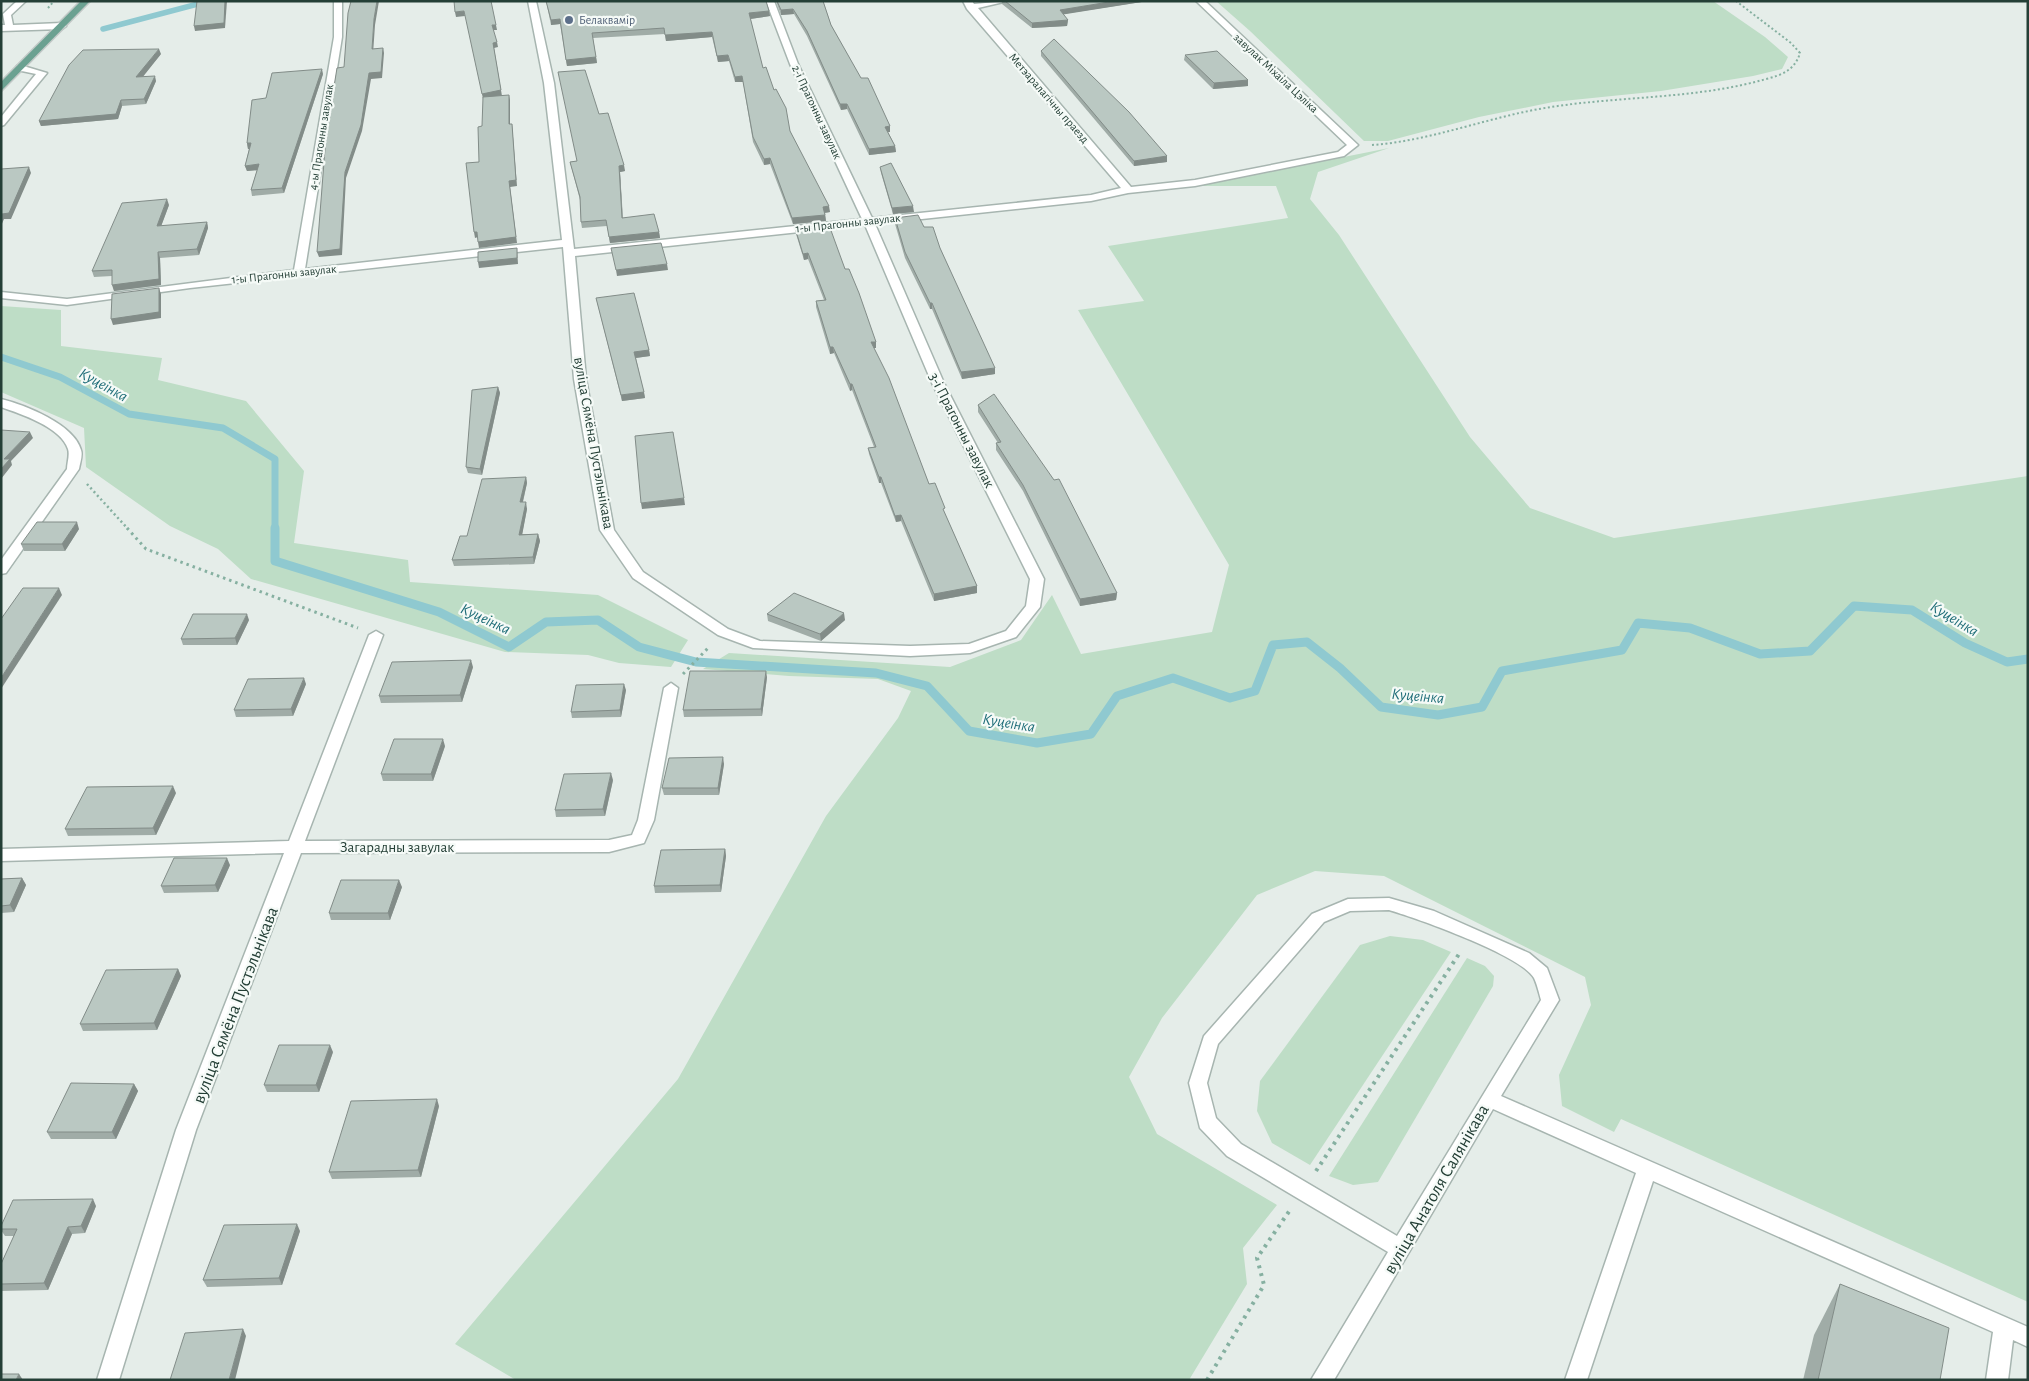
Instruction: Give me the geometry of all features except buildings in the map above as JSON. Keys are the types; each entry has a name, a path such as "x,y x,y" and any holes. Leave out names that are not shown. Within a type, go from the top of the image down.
{"main road":[{"path":"1,88 86,1"}],"street":[{"path":"22,1 7,14 5,27 62,26"},
{"name":"4-ы Прагонны завулак","path":"299,272 338,37 338,1"},
{"name":"вуліца Сямёна Пустэльнікава","path":"532,1 549,83 568,248 580,379 607,530 638,575 723,632 758,645 910,651 970,648 1011,634"},
{"name":"2-і Прагонны завулак","path":"770,1 794,64 868,220"},
{"path":"968,4 1004,1"},
{"name":"завулак Міхаіла Цэліка","path":"1200,1 1353,145"},
{"name":"Метэаралагічны праезд","path":"968,4 1128,190"},
{"path":"1,123 42,73 20,68"},
{"name":"1-ы Прагонны завулак","path":"1,295 67,302 299,272 1091,198 1128,190 1195,183 1341,154 1353,145"},
{"name":"3-і Прагонны завулак","path":"868,220 938,384 1038,579 1033,607 1011,634"},
{"path":"1,403 30,413 64,434 75,450 73,469 1,570"},
{"name":"вуліца Сямёна Пустэльнікава","path":"108,1380 186,1130 376,635"},
{"name":"Загарадны завулак","path":"1,855 296,847 609,846 638,839 646,820 671,688"},
{"path":"1401,1250 1234,1150 1208,1122 1198,1083 1210,1041 1318,918 1348,905 1388,904 1428,914 1472,935"},
{"name":"вуліца Анатоля Салянікава","path":"1322,1380 1550,1000 1541,972 1523,958 1472,935"},
{"path":"1489,1099 2028,1337"},
{"path":"1576,1380 1647,1170"},
{"path":"1997,1380 2004,1327"}],"path":[{"path":"1353,145 1392,144 1486,120 1554,106 1744,84 1790,70 1798,61 1800,53 1792,43 1736,1"},
{"path":"73,469 146,549 376,635"},
{"path":"689,668 703,653"},
{"path":"1208,1380 1264,1285 1257,1258 1472,935"}],"green space":[{"path":"1216,1 1713,1 1765,37 1788,57 1782,69 1753,76 1661,91 1553,102 1479,117 1388,141 1364,141 1250,31"},
{"path":"1389,148 1318,172 1310,199 1339,235 1470,437 1530,508 1614,538 2028,476 2028,1302 1621,1119 1614,1132 1562,1106 1559,1075 1591,1005 1585,977 1384,876 1315,871 1257,895 1162,1018 1129,1077 1157,1134 1277,1205 1243,1248 1247,1284 1189,1380 516,1380 455,1344 678,1079 826,816 898,718 911,691 878,679 789,676 703,669 729,653 950,667 1021,640 1052,595 1081,654 1212,632 1229,565 1078,310 1144,301 1108,246 1288,218 1276,186 1199,186"},
{"path":"1,306 61,310 61,346 162,358 158,380 246,401 304,471 294,543 408,560 410,582 598,595 688,640 671,667 619,663 588,655 505,652 251,579 218,549 170,526 86,467 84,428 1,392"},
{"path":"1390,936 1423,940 1451,952 1310,1165 1272,1143 1257,1111 1260,1081 1360,945"},
{"path":"1467,958 1485,966 1494,976 1493,986 1378,1182 1353,1185 1329,1176"}],"waterway":[{"path":"103,29 209,1"},
{"name":"Куцеінка","path":"1,357 60,377 129,414 223,428 275,459 275,561 439,612 509,647 546,622 598,620 639,647 696,662 876,673 927,686 969,731 1037,743 1091,734 1117,696 1173,678 1230,698 1255,691 1273,645 1307,642 1340,668 1381,707 1438,715 1482,707 1502,671 1622,650 1638,623 1690,628 1760,654 1810,651 1854,606 1912,610 1965,643 2007,662 2028,659"}],"place":[{"name":"Белаквамір","path":"569,20"}]}
